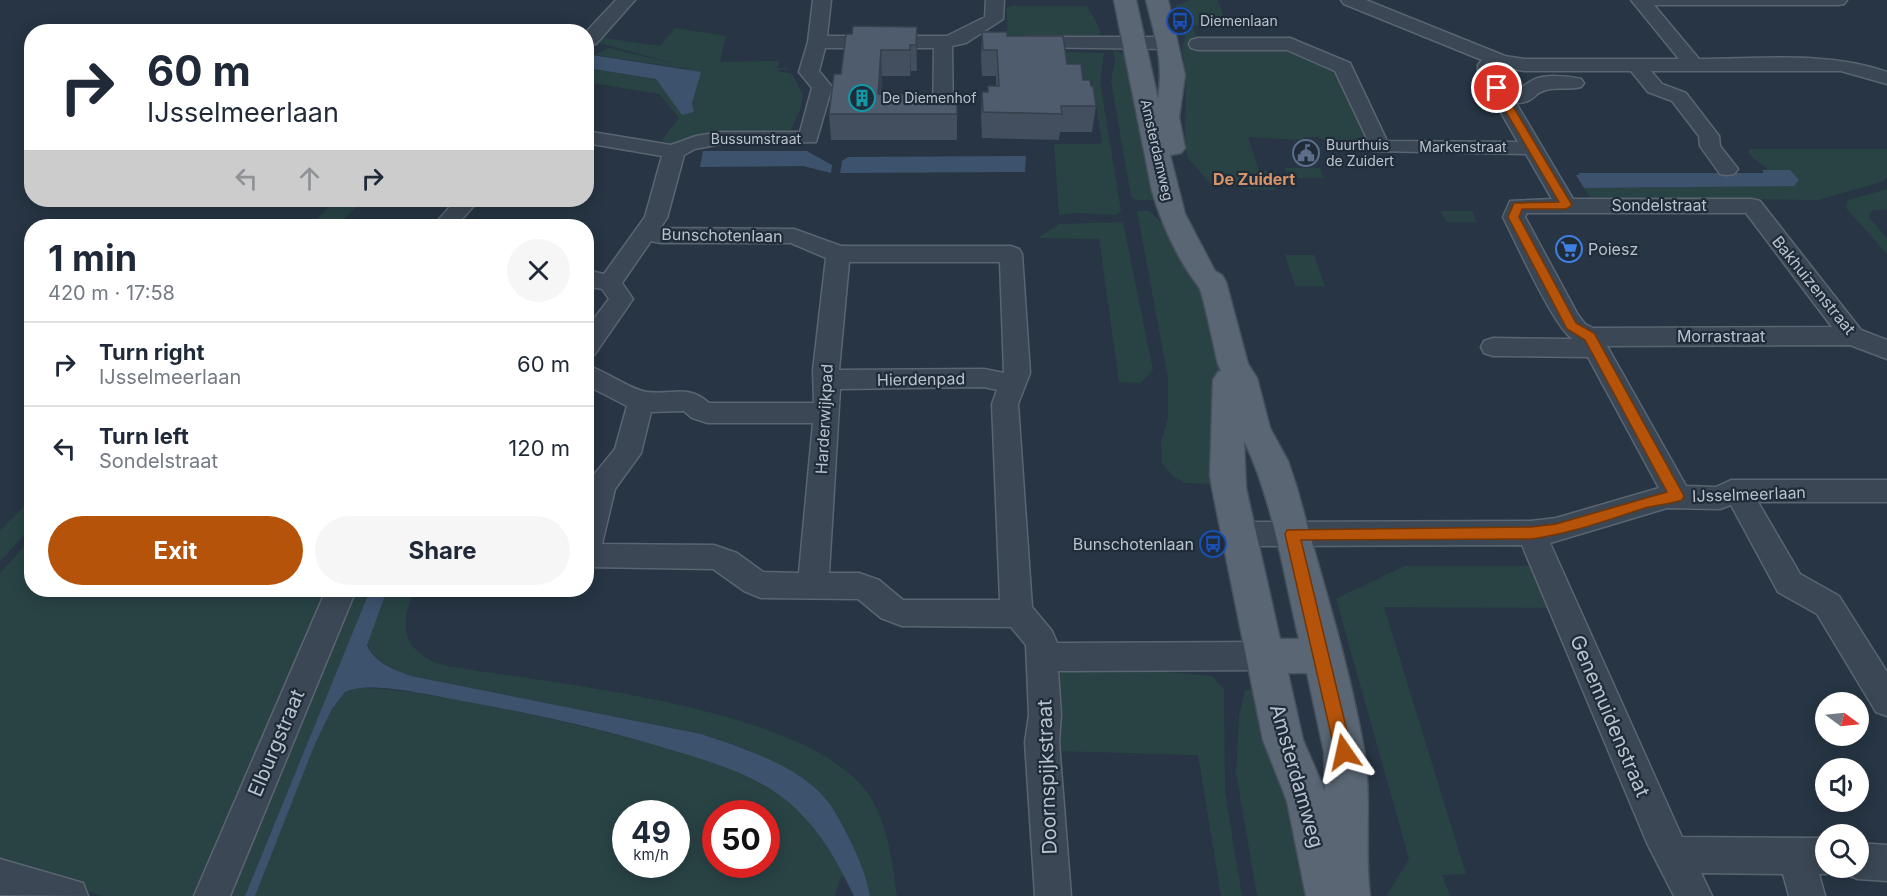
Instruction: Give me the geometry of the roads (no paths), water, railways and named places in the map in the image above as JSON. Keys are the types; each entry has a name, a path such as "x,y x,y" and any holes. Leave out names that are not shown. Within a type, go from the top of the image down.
{"main road":[{"name":"Amsterdamweg","path":"1125,0 1164,192 1172,214 1204,277 1212,282 1233,364 1241,378 1254,428 1271,461 1292,534 1335,706 1346,767 1344,844 1348,896"},
{"name":"Amsterdamweg","path":"1156,0 1168,43 1173,75 1168,124 1189,213 1216,277 1212,282"},
{"name":"Amsterdamweg","path":"1233,364 1229,378 1227,475 1283,740 1308,801 1328,896"},
{"path":"1266,656 1322,656"}],"street":[{"path":"594,35 626,0"},
{"path":"822,0 817,42 943,43 959,39 994,19 995,0"},
{"path":"1350,0 1494,58 1529,66 1682,66 1692,63 1845,65 1887,78"},
{"path":"1640,0 1838,0"},
{"path":"1640,0 1692,63"},
{"path":"975,31 1002,42 1168,43"},
{"name":"Bussumstraat","path":"674,152 684,145 706,138 809,138 813,115 819,106 822,87 809,72 817,42"},
{"path":"943,43 943,117"},
{"name":"Markenstraat","path":"1198,44 1290,44 1343,67 1380,147 1532,148"},
{"path":"1494,58 1487,65 1487,69 1566,205"},
{"path":"1637,66 1655,88 1679,97 1709,136 1710,146 1727,169"},
{"path":"1502,96 1524,97 1540,84 1650,82"},
{"path":"594,138 674,152"},
{"name":"Bunschotenlaan","path":"610,283 656,218 674,152"},
{"name":"Sondelstraat","path":"1677,496 1593,342 1572,326 1514,217 1518,206 1752,206"},
{"name":"Bakhuizenstraat","path":"1752,206 1852,336 1887,350"},
{"path":"450,219 462,207"},
{"name":"Bunschotenlaan","path":"646,233 661,236 794,236 838,254 1014,251 1017,366 1005,404 1015,602 1018,614"},
{"name":"Harderwijkpad","path":"813,585 826,433 828,380 826,370 838,254"},
{"path":"594,280 610,283 621,299 594,337"},
{"name":"Morrastraat","path":"1593,342 1852,336"},
{"path":"1493,347 1593,342"},
{"path":"594,378 641,402 690,401 708,413 825,412"},
{"name":"Hierdenpad","path":"828,380 984,378 1013,384"},
{"path":"594,518 602,485 628,451 641,402"},
{"name":"IJsselmeerlaan","path":"1292,534 1531,533 1556,530 1655,500 1677,496 1720,498 1731,491 1887,491"},
{"path":"1737,491 1789,583 1828,605 1887,701"},
{"name":"Genemuidenstraat","path":"1531,533 1659,831 1694,896"},
{"path":"1240,534 1292,534"},
{"path":"594,556 714,557 726,561 748,580 761,585 864,587 892,609 908,614 1018,614 1041,641 1042,657 1266,656"},
{"name":"Elburgstraat","path":"212,896 338,597"},
{"name":"Doornspijkstraat","path":"1042,657 1045,715 1042,742 1053,896"},
{"path":"1672,855 1810,856 1807,896"},
{"path":"1869,862 1887,863"},
{"path":"0,877 70,896"}],"water":[{"path":"594,55 701,72 692,103 694,112 682,115 656,79 594,69"},
{"path":"703,151 807,151 832,165 831,173 803,166 700,167"},
{"path":"1026,156 1025,172 840,173 842,161 848,157"},
{"path":"1568,170 1790,170 1799,180 1794,186 1584,188 1576,175 1571,175"},
{"path":"367,597 384,597 367,645 375,657 392,668 411,676 701,734 766,758 798,775 823,796 838,817 859,860 870,896 854,896 830,851 799,812 772,790 737,772 648,743 566,722 416,692 368,687 345,692 332,709 315,744 255,896 245,896"}],"place":[{"name":"Diemenlaan","path":"1180,21"},
{"name":"De Diemenhof","path":"862,98"},
{"name":"Buurthuis de Zuidert","path":"1306,153"},
{"name":"Poiesz","path":"1569,249"},
{"name":"Bunschotenlaan","path":"1213,544"}],"district":[{"name":"De Zuidert","path":"1254,179"}]}
